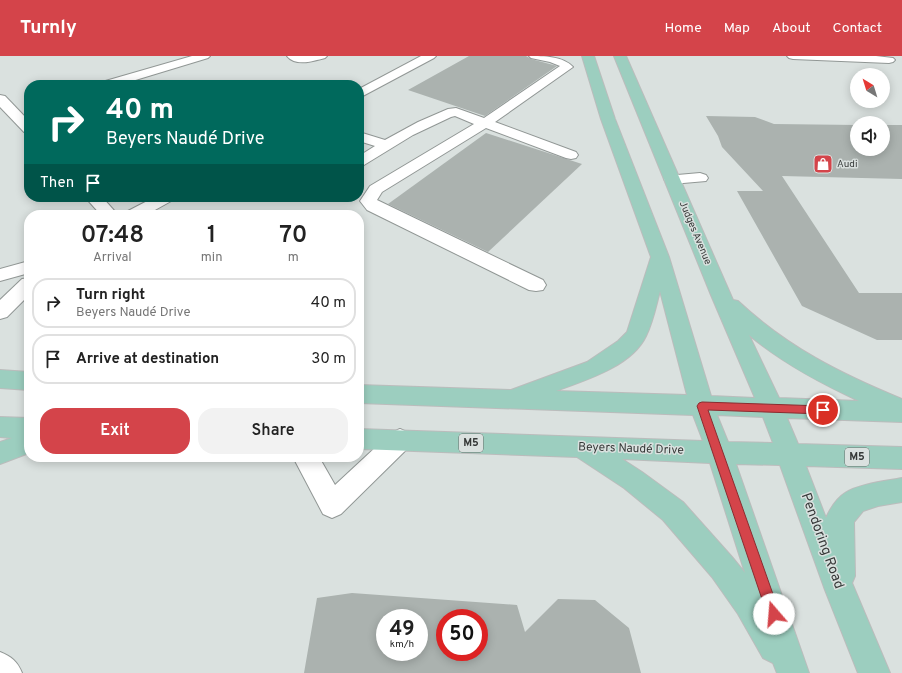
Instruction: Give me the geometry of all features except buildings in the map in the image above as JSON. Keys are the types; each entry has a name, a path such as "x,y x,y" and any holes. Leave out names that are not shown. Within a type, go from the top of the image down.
{"main road":[{"path":"588,56 608,119 660,257 702,406 719,452 793,673"},
{"name":"Judges Avenue","path":"620,56 721,295 772,409"},
{"path":"505,400 595,368 626,347 636,335 660,257"},
{"path":"721,295 746,322 802,363 866,394 902,409"},
{"path":"0,379 24,380"},
{"path":"364,394 772,409 902,412"},
{"name":"Pendoring Road","path":"772,409 791,456 840,590 874,673"},
{"path":"0,427 24,428"},
{"name":"Beyers Naudé Drive","path":"364,439 791,456 902,458"},
{"path":"0,453 24,444"},
{"path":"583,448 648,491 673,511 698,538 749,603 788,673"},
{"path":"840,590 840,518 854,502 878,494 902,490"}],"street":[{"path":"123,80 204,56"},
{"path":"293,56 304,60 321,56"},
{"path":"364,91 430,56"},
{"path":"535,56 565,64 566,67 484,123 376,189 368,201 373,206 536,285"},
{"path":"781,56 790,68"},
{"path":"793,56 891,61"},
{"path":"0,99 24,124"},
{"path":"0,116 24,109"},
{"path":"364,159 433,119 451,112 571,155"},
{"path":"364,138 386,146"},
{"path":"672,179 700,178"},
{"path":"98,202 105,210"},
{"path":"143,210 158,202"},
{"path":"0,275 24,268"},
{"path":"2,306 24,288"},
{"path":"309,462 332,505 400,440"},
{"path":"0,668 6,673"}],"place":[{"name":"Audi","path":"823,164"}],"route":[{"path":"774,614 702,406 823,410"}]}
